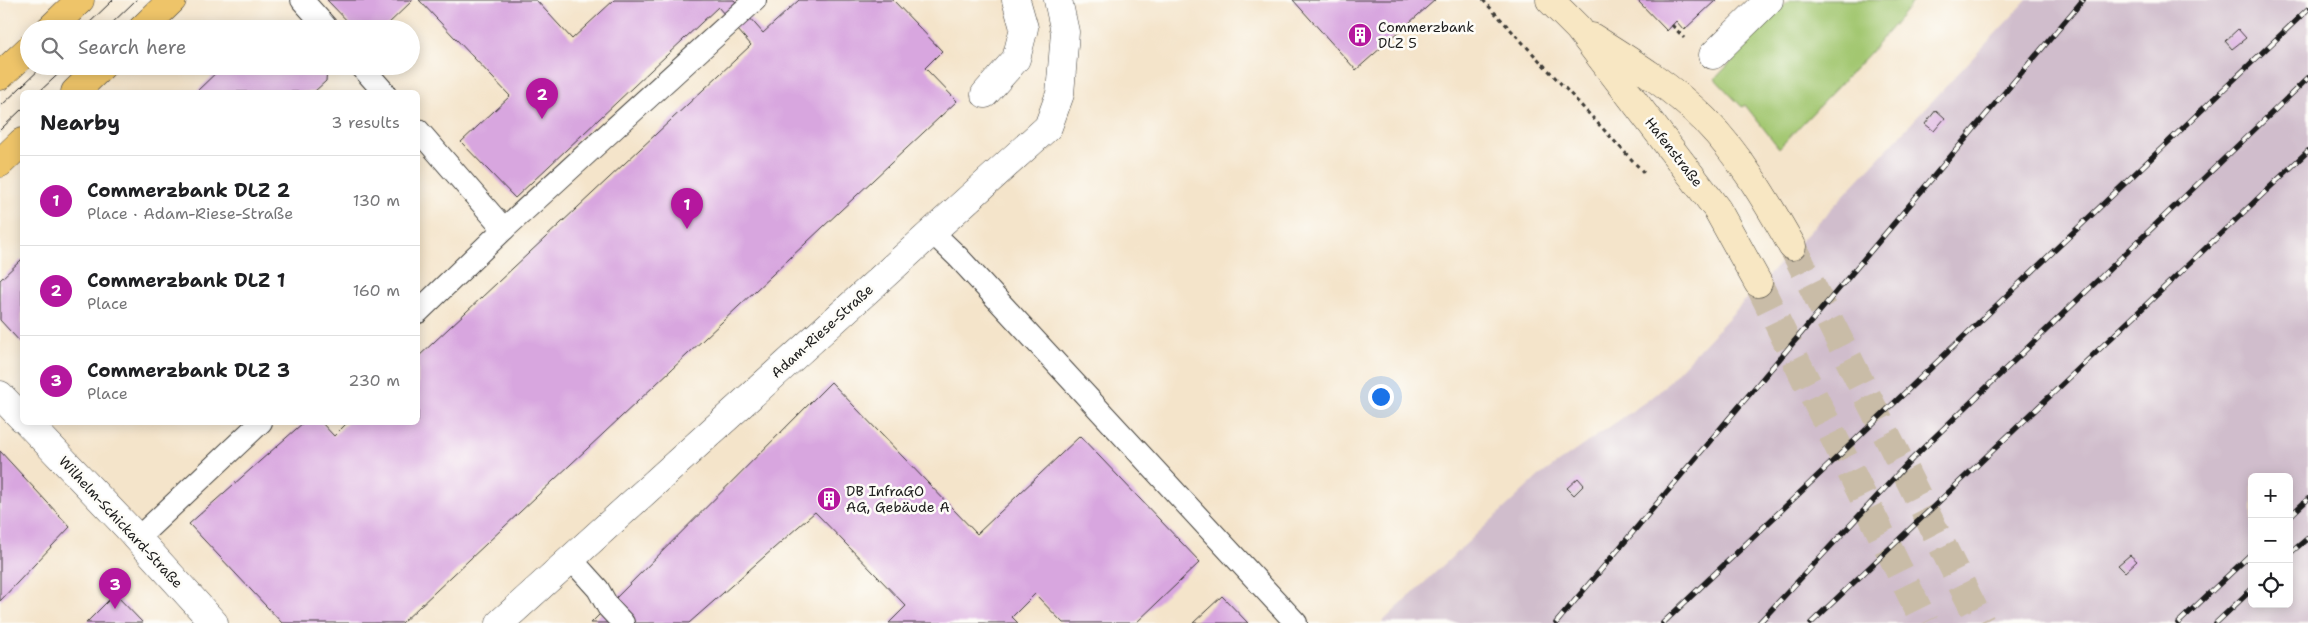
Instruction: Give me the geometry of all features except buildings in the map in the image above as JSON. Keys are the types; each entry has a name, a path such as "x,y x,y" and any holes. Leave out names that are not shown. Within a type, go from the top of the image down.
{"main road":[{"path":"59,20 80,0"},
{"path":"151,20 172,0"},
{"path":"0,76 20,57"},
{"path":"77,90 93,75"},
{"path":"0,163 20,144"}],"street":[{"path":"985,94 1016,59 1024,28 1016,0"},
{"name":"Adam-Riese-Straße","path":"500,623 1048,128 1060,94 1065,32 1058,0"},
{"name":"Hafenstraße","path":"1550,0 1578,28 1718,209 1758,283"},
{"path":"1713,55 1769,0"},
{"name":"Hafenstraße","path":"1578,28 1647,71 1705,120 1740,163 1770,208 1792,246"},
{"path":"0,395 20,416"},
{"name":"Wilhelm-Schickard-Straße","path":"30,425 214,623"}],"lane":[{"path":"302,0 320,20"},
{"path":"420,310 504,229 755,0"},
{"path":"369,75 382,90"},
{"path":"420,132 504,229"},
{"path":"932,232 958,257 1296,623"},
{"path":"137,539 258,425"},
{"path":"571,559 598,589 608,607 623,623"}],"path":[{"path":"1483,0 1651,181"}],"shaded area":[{"path":"2027,0 2308,0 2308,623 1381,623 1539,476 1658,393"}],"green space":[{"path":"1789,0 1915,0 1869,54 1779,148 1745,105 1742,107 1715,79"}],"tunnel":[{"path":"1792,246 1981,623"},
{"path":"1758,283 1925,623"}],"tram line":[{"path":"92,20 113,0"},
{"path":"115,20 136,0"},
{"path":"0,107 34,75"},
{"path":"41,90 57,75"},
{"path":"0,130 20,111"}],"railway":[{"path":"1556,623 2083,0"},
{"path":"1663,623 2308,9"},
{"path":"1759,623 1912,459 2308,78"},
{"path":"1811,623 2308,151"},
{"path":"2293,513 2308,499"},
{"path":"2293,551 2308,538"},
{"path":"2178,623 2248,557"},
{"path":"2216,623 2248,593"}],"place":[{"name":"Commerzbank DLZ 5","path":"1360,35"},
{"name":"Commerzbank DLZ 1","path":"542,119"},
{"name":"Commerzbank DLZ 2","path":"687,229"},
{"name":"DB InfraGO AG, Gebäude A","path":"829,499"},
{"name":"Commerzbank DLZ 3","path":"115,609"}]}
